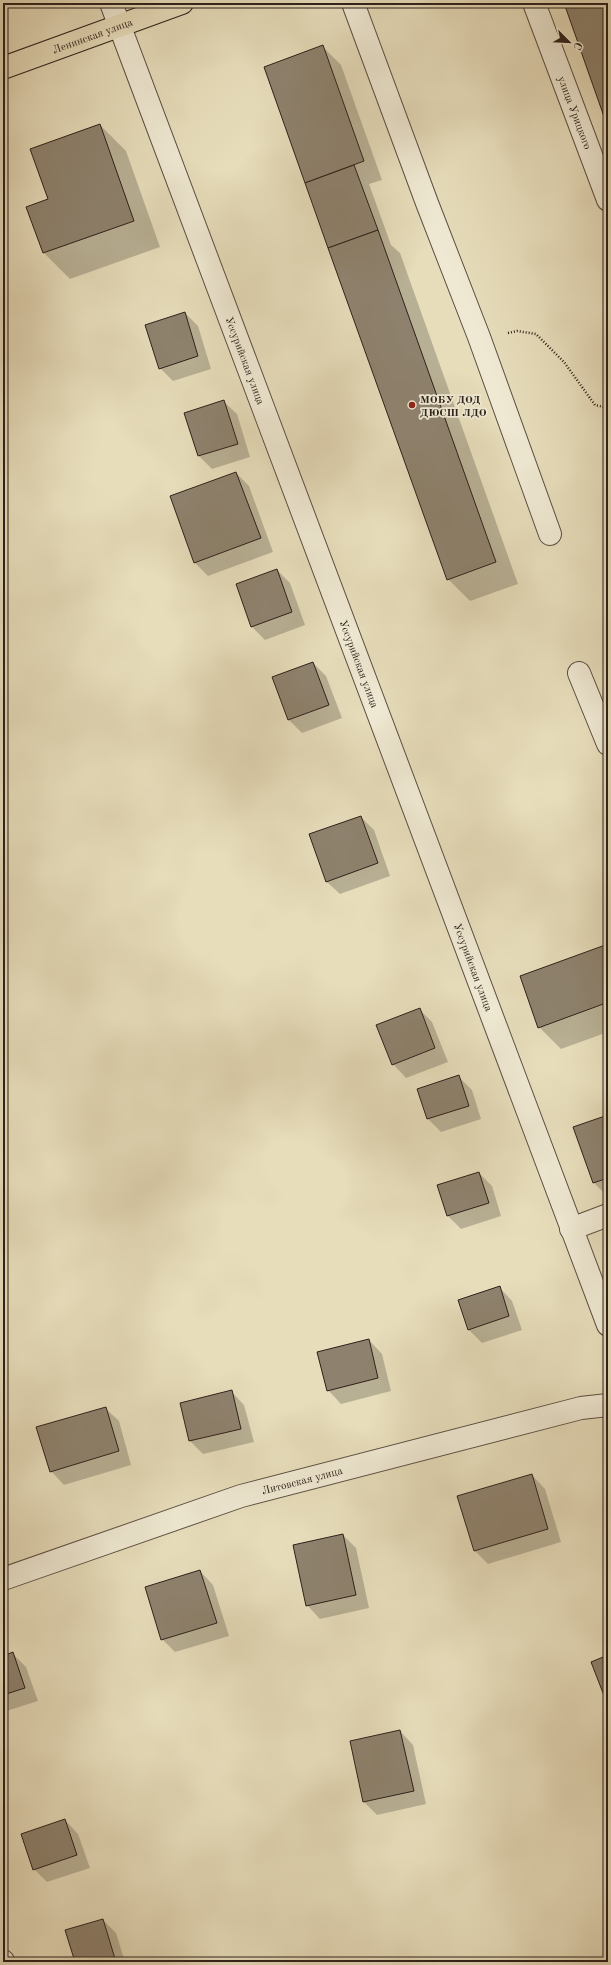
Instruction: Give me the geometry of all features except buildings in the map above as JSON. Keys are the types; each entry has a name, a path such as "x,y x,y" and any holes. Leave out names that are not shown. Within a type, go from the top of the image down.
{"main road":[{"name":"Ленинская улица","path":"3,68 182,3"}],"street":[{"name":"Уссурийская улица","path":"111,3 118,27 608,1325"},
{"path":"353,3 427,203 480,337 550,534"},
{"name":"улица Урицкого","path":"534,3 608,200"},
{"path":"579,673 608,744"},
{"path":"571,1229 608,1215"},
{"name":"Литовская улица","path":"3,1579 241,1496 581,1408 608,1405"}],"path":[{"path":"480,337 517,331 536,334 564,362 595,405 608,408"}],"place":[{"name":"МОБУ ДОД ДЮСШ ЛДО","path":"412,405"}]}
